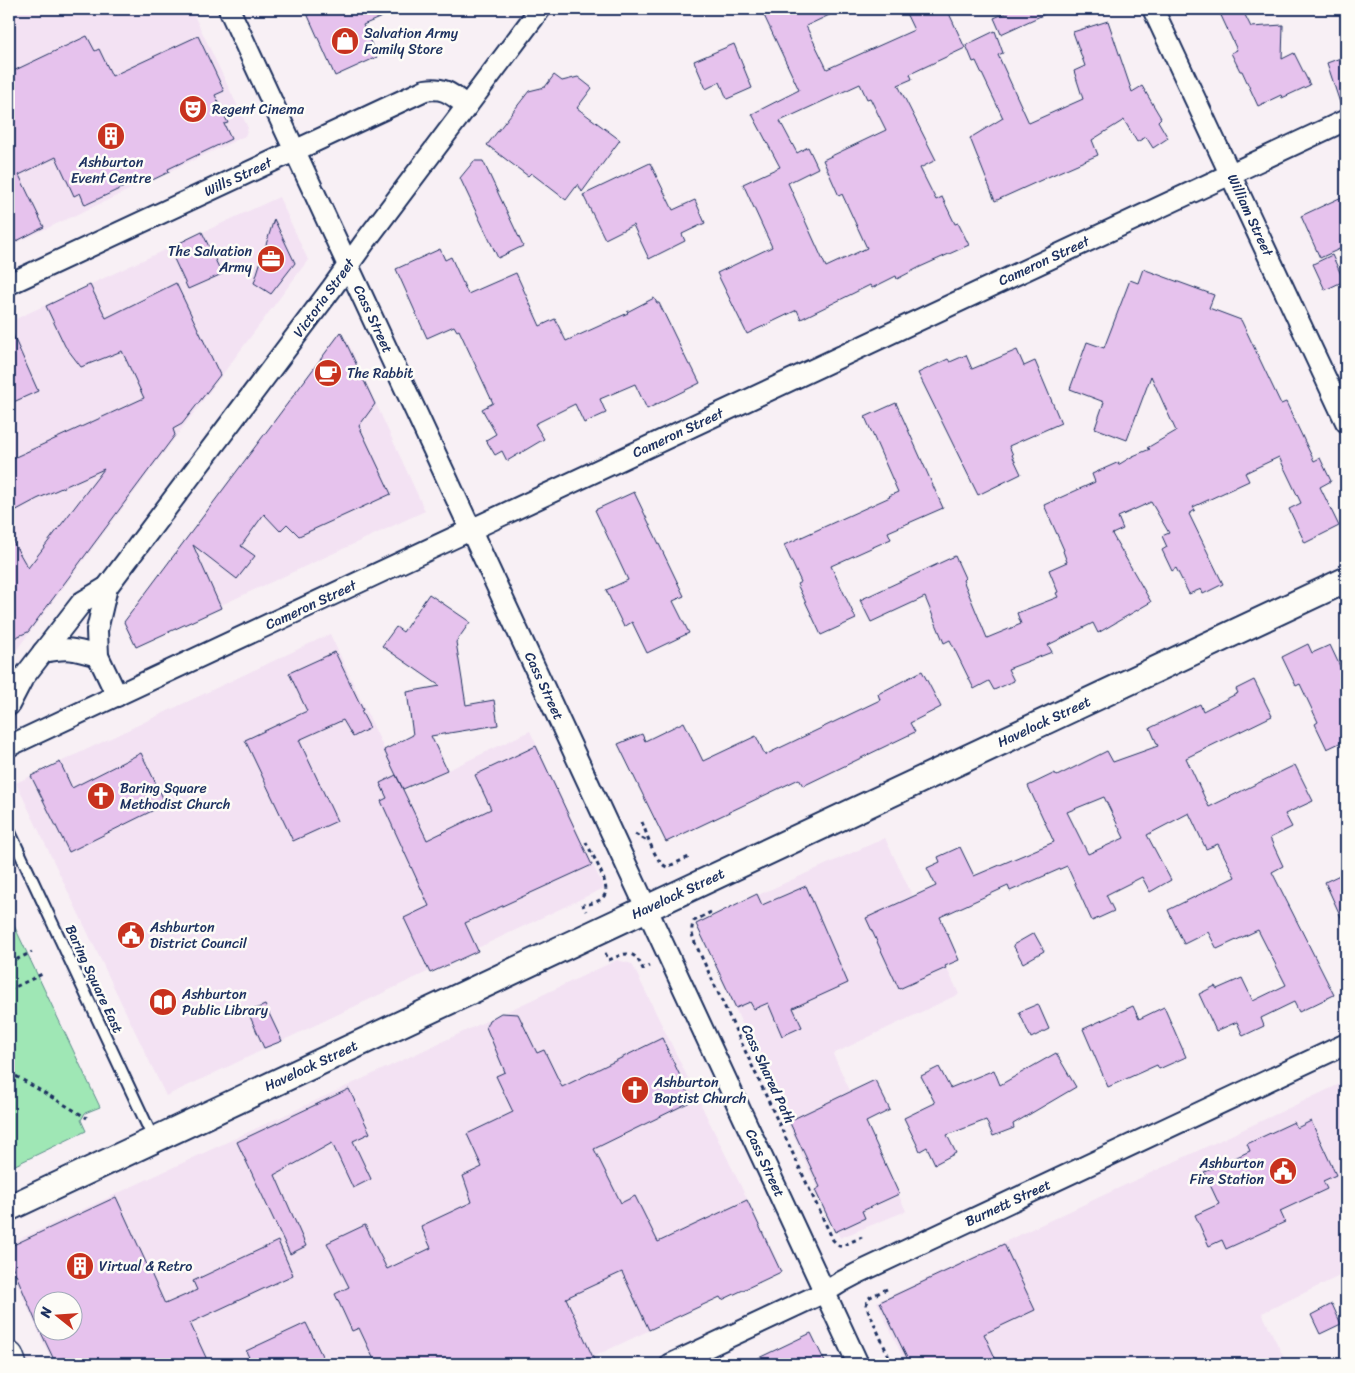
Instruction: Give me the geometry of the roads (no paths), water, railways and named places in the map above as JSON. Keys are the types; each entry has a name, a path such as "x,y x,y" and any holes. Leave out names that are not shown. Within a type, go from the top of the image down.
{"main road":[{"path":"9,1356 12,1364"}],"street":[{"name":"Cass Street","path":"229,9 858,1364"},
{"name":"Victoria Street","path":"9,705 23,678 82,602 107,587 540,9"},
{"name":"William Street","path":"1153,9 1346,422"},
{"name":"Wills Street","path":"9,284 424,90 442,89 467,106"},
{"name":"Cameron Street","path":"9,746 1346,120"},
{"name":"Havelock Street","path":"9,1208 1346,580"},
{"name":"Victoria Street","path":"107,587 97,630 98,656 117,696"},
{"path":"43,652 61,648 76,649 98,656"},
{"name":"Burnett Street","path":"671,1364 825,1292 858,1273 1346,1044"}],"lane":[{"name":"Baring Square East","path":"9,830 154,1140"}],"place":[{"name":"Salvation Army Family Store","path":"345,41"},
{"name":"Regent Cinema","path":"193,109"},
{"name":"Ashburton Event Centre","path":"111,136"},
{"name":"The Salvation Army","path":"271,259"},
{"name":"The Rabbit","path":"328,373"},
{"name":"Baring Square Methodist Church","path":"101,796"},
{"name":"Ashburton District Council","path":"131,935"},
{"name":"Ashburton Public Library","path":"163,1002"},
{"name":"Ashburton Baptist Church","path":"635,1090"},
{"name":"Ashburton Fire Station","path":"1283,1171"},
{"name":"Virtual & Retro","path":"80,1266"}]}
